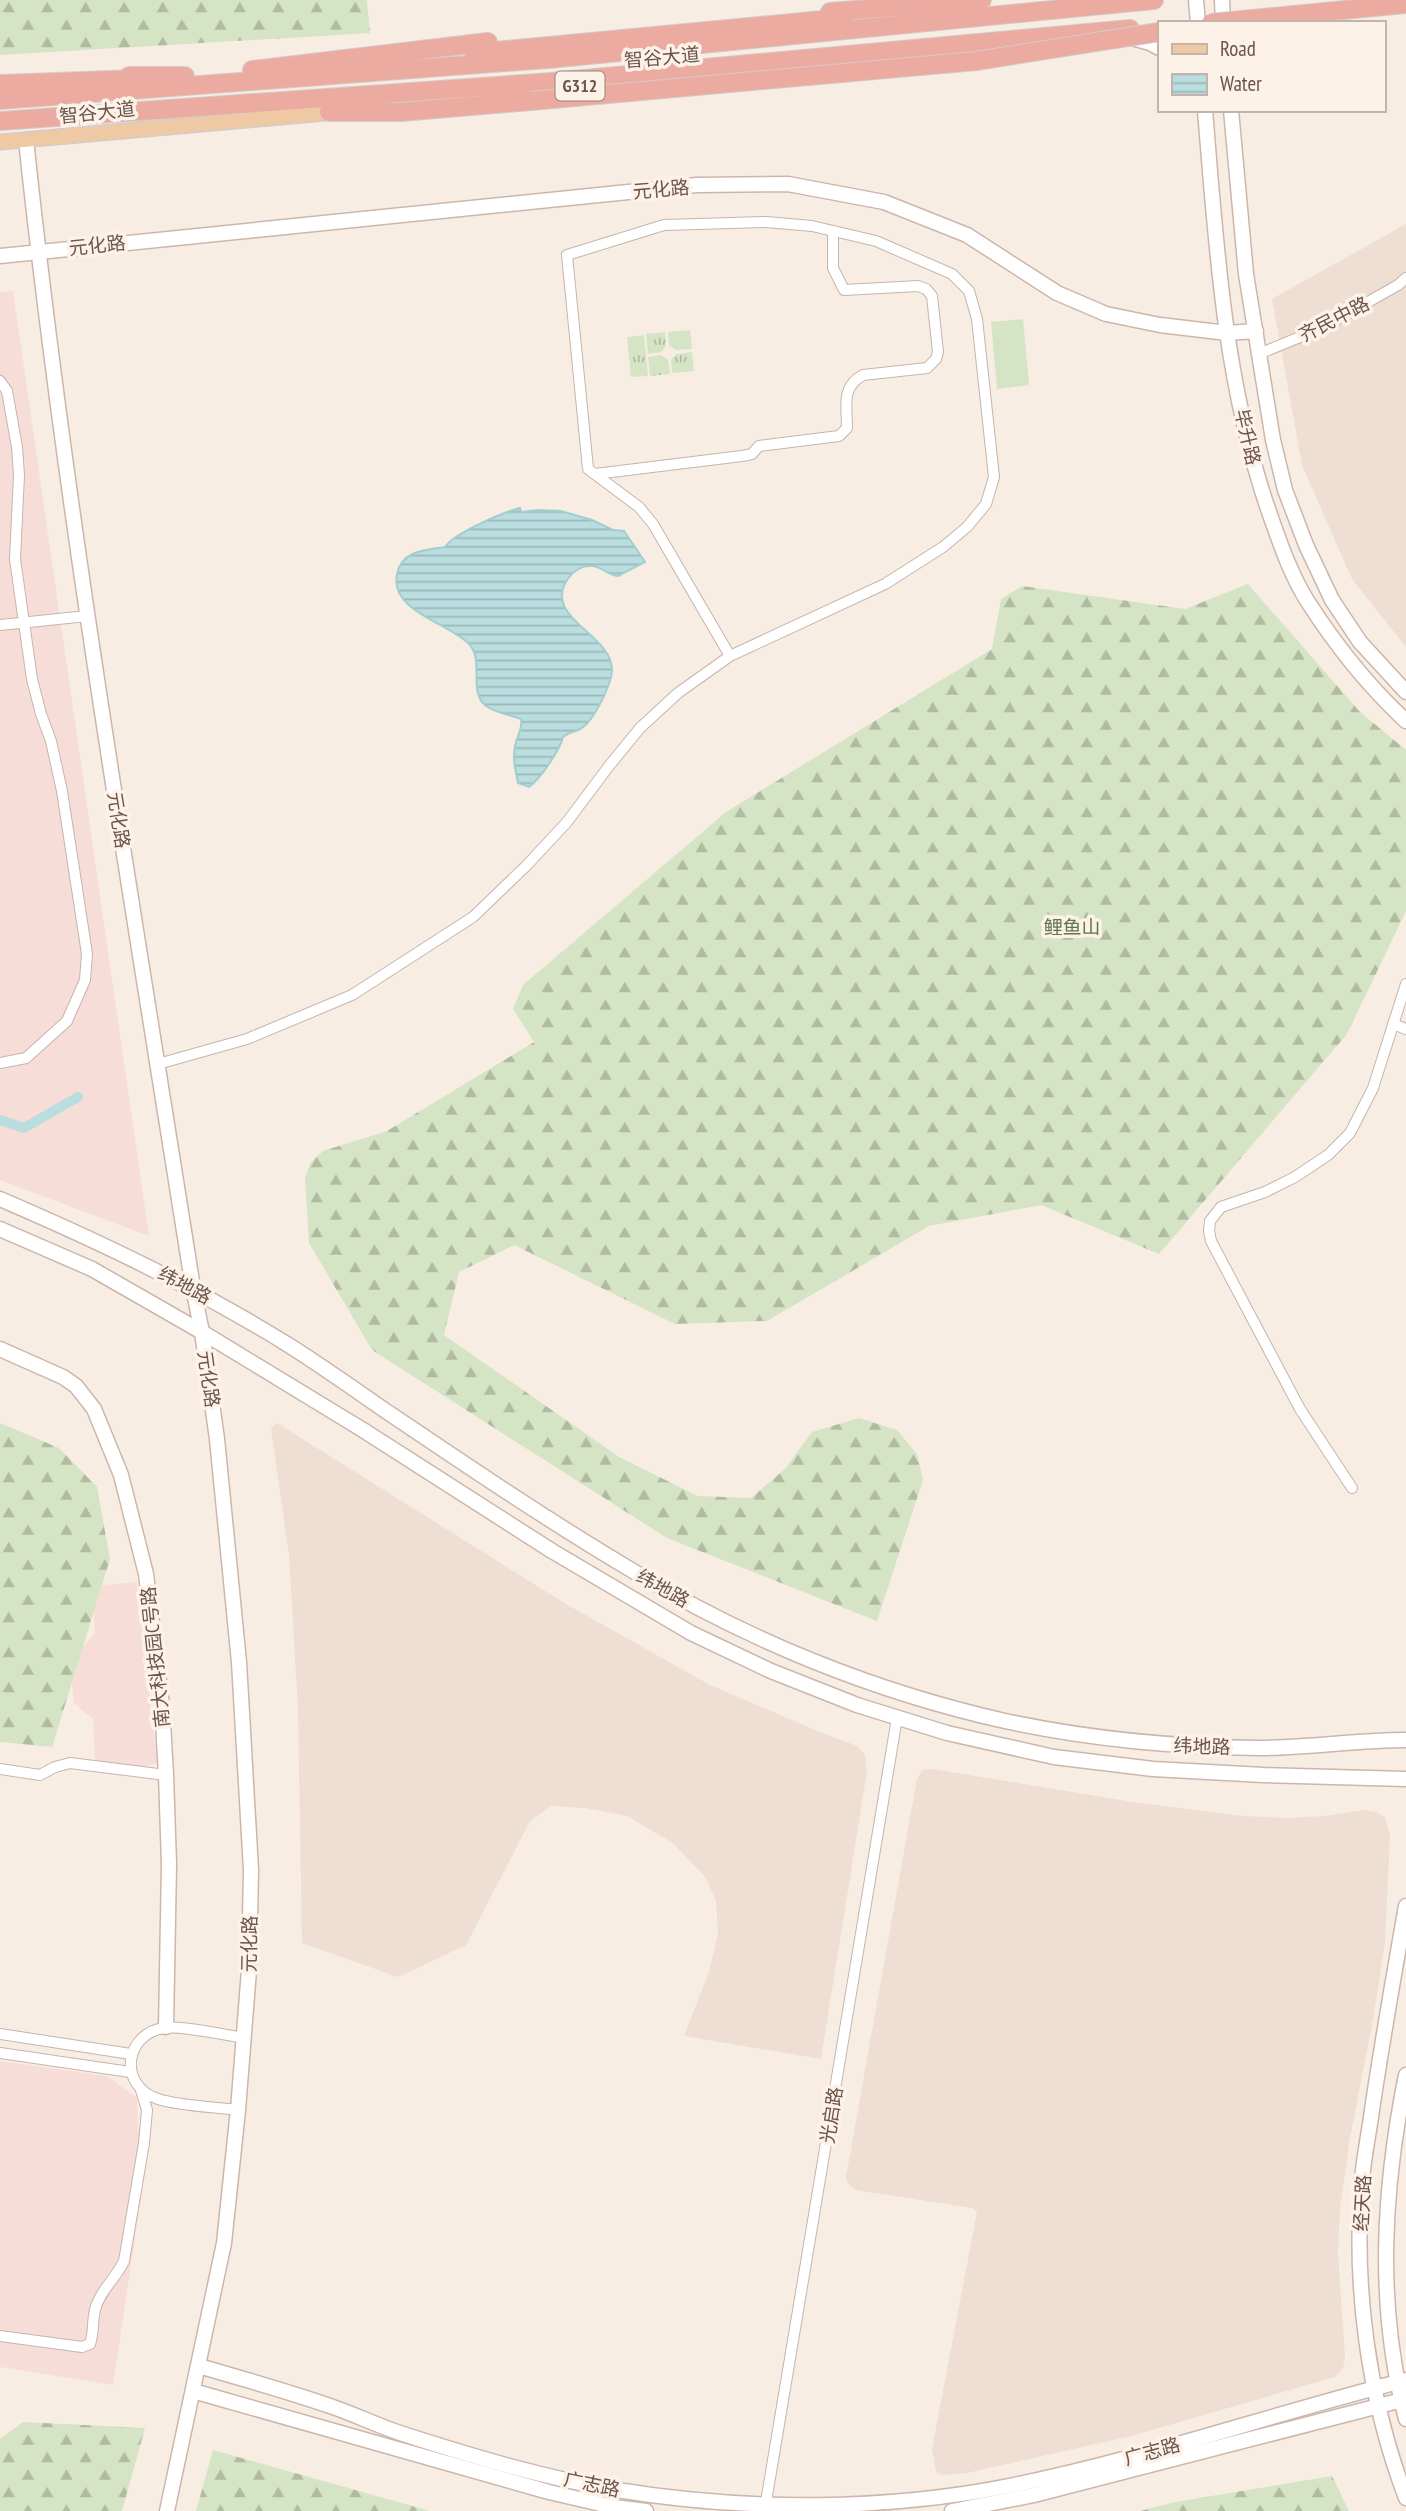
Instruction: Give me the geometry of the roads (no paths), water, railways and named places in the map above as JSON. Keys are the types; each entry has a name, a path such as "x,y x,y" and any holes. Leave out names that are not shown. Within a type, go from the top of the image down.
{"highway":[{"path":"0,76 199,77 558,34 982,0"},
{"name":"G312","path":"0,84 199,77 1038,0"},
{"name":"智谷大道","path":"0,100 548,59 1154,0"},
{"path":"1230,21 1298,12 1406,5"},
{"path":"330,113 401,111 531,101 976,61 1158,29"},
{"name":"智谷大道","path":"0,121 551,82 1158,29"}],"main road":[{"path":"1269,21 1298,12"},
{"name":"智谷大道","path":"0,142 330,113 575,86 971,51 1158,29"}],"street":[{"path":"1196,0 1198,21"},
{"path":"1222,0 1222,21"},
{"path":"1110,33 1158,47"},
{"name":"毕升路","path":"1205,112 1217,260 1227,333 1256,475 1279,542 1307,600 1350,660 1406,721"},
{"name":"毕升路","path":"1231,112 1246,274 1273,440 1285,490 1306,545 1332,600 1360,642 1406,692"},
{"name":"元化路","path":"26,140 38,251 87,616 202,1332 220,1467 239,1662 246,1768 251,1870 249,1970 224,2243 167,2511"},
{"name":"元化路","path":"38,251 697,185 788,184 884,202 967,235 1057,293 1105,313 1160,325 1227,333 1256,331"},
{"path":"158,1064 247,1039 352,995 473,917 567,822 640,728 678,693 730,656 885,584 943,547 967,527 986,504 994,477 977,318 970,291 952,274 876,241 812,226 766,222 663,225 567,255 587,469 639,507 653,524 730,656"},
{"path":"595,474 742,456 752,454 759,446 839,436 847,428 848,388 854,380 863,375 927,368 936,359 938,352 932,296 926,289 918,286 844,290 833,268 833,231"},
{"path":"0,256 38,251"},
{"name":"齐民中路","path":"1259,355 1324,327 1406,278"},
{"path":"0,381 7,391 17,447 19,475 15,559 32,679 51,741 62,791 87,954 85,980 66,1021 26,1058 0,1063"},
{"path":"0,625 87,616"},
{"path":"1352,1488 1300,1409 1211,1241 1209,1226 1213,1215 1221,1207 1288,1181 1312,1167 1342,1142 1368,1101 1406,984"},
{"path":"1393,1024 1406,1029"},
{"name":"纬地路","path":"0,1199 105,1244 193,1288 292,1346 449,1453 634,1572 701,1609 774,1644 856,1677 1004,1721 1155,1745 1263,1748 1406,1740"},
{"name":"纬地路","path":"0,1228 92,1269 202,1332 363,1430 552,1551 691,1633 771,1671 857,1706 961,1736 1054,1757 1153,1769 1406,1779"},
{"name":"南大科技园C号路","path":"0,1349 63,1377 76,1386 94,1409 121,1475 146,1574 162,1705 166,1775 169,1864 166,2027"},
{"name":"光启路","path":"765,2508 897,1718"},
{"path":"0,1769 40,1775 69,1763 166,1775"},
{"name":"经天路","path":"1406,1906 1362,2179 1360,2253 1365,2336 1378,2405 1406,2498"},
{"path":"0,2336 82,2347 90,2344 93,2337 94,2311 101,2294 115,2279 124,2262 145,2143 147,2109 141,2090 130,2072 131,2054 148,2033 166,2027 244,2038"},
{"path":"0,2034 131,2054"},
{"path":"0,2053 130,2072"},
{"name":"经天路","path":"1406,2074 1390,2175 1384,2252 1391,2333 1402,2381 1406,2419"},
{"path":"141,2090 158,2099 238,2110"},
{"name":"广志路","path":"199,2366 331,2406 398,2432 534,2472 615,2490 765,2508 917,2499 1013,2486 1099,2465 1402,2381"},
{"name":"广志路","path":"193,2391 549,2492 614,2507 646,2511"},
{"name":"广志路","path":"952,2511 1034,2496 1404,2399"}],"water":[{"path":"520,508 521,512 561,511 592,520 613,530 624,531 645,562 618,576 590,566 580,568 569,577 562,591 563,604 609,658 611,677 592,718 582,728 563,737 549,764 529,787 518,783 515,765 514,752 521,719 486,706 478,693 476,660 470,645 412,607 402,598 397,587 400,566 409,556 445,547 468,530"}],"waterway":[{"path":"0,1120 24,1128 78,1097"}],"park label":[{"name":"鲤鱼山","path":"1072,927"}]}
